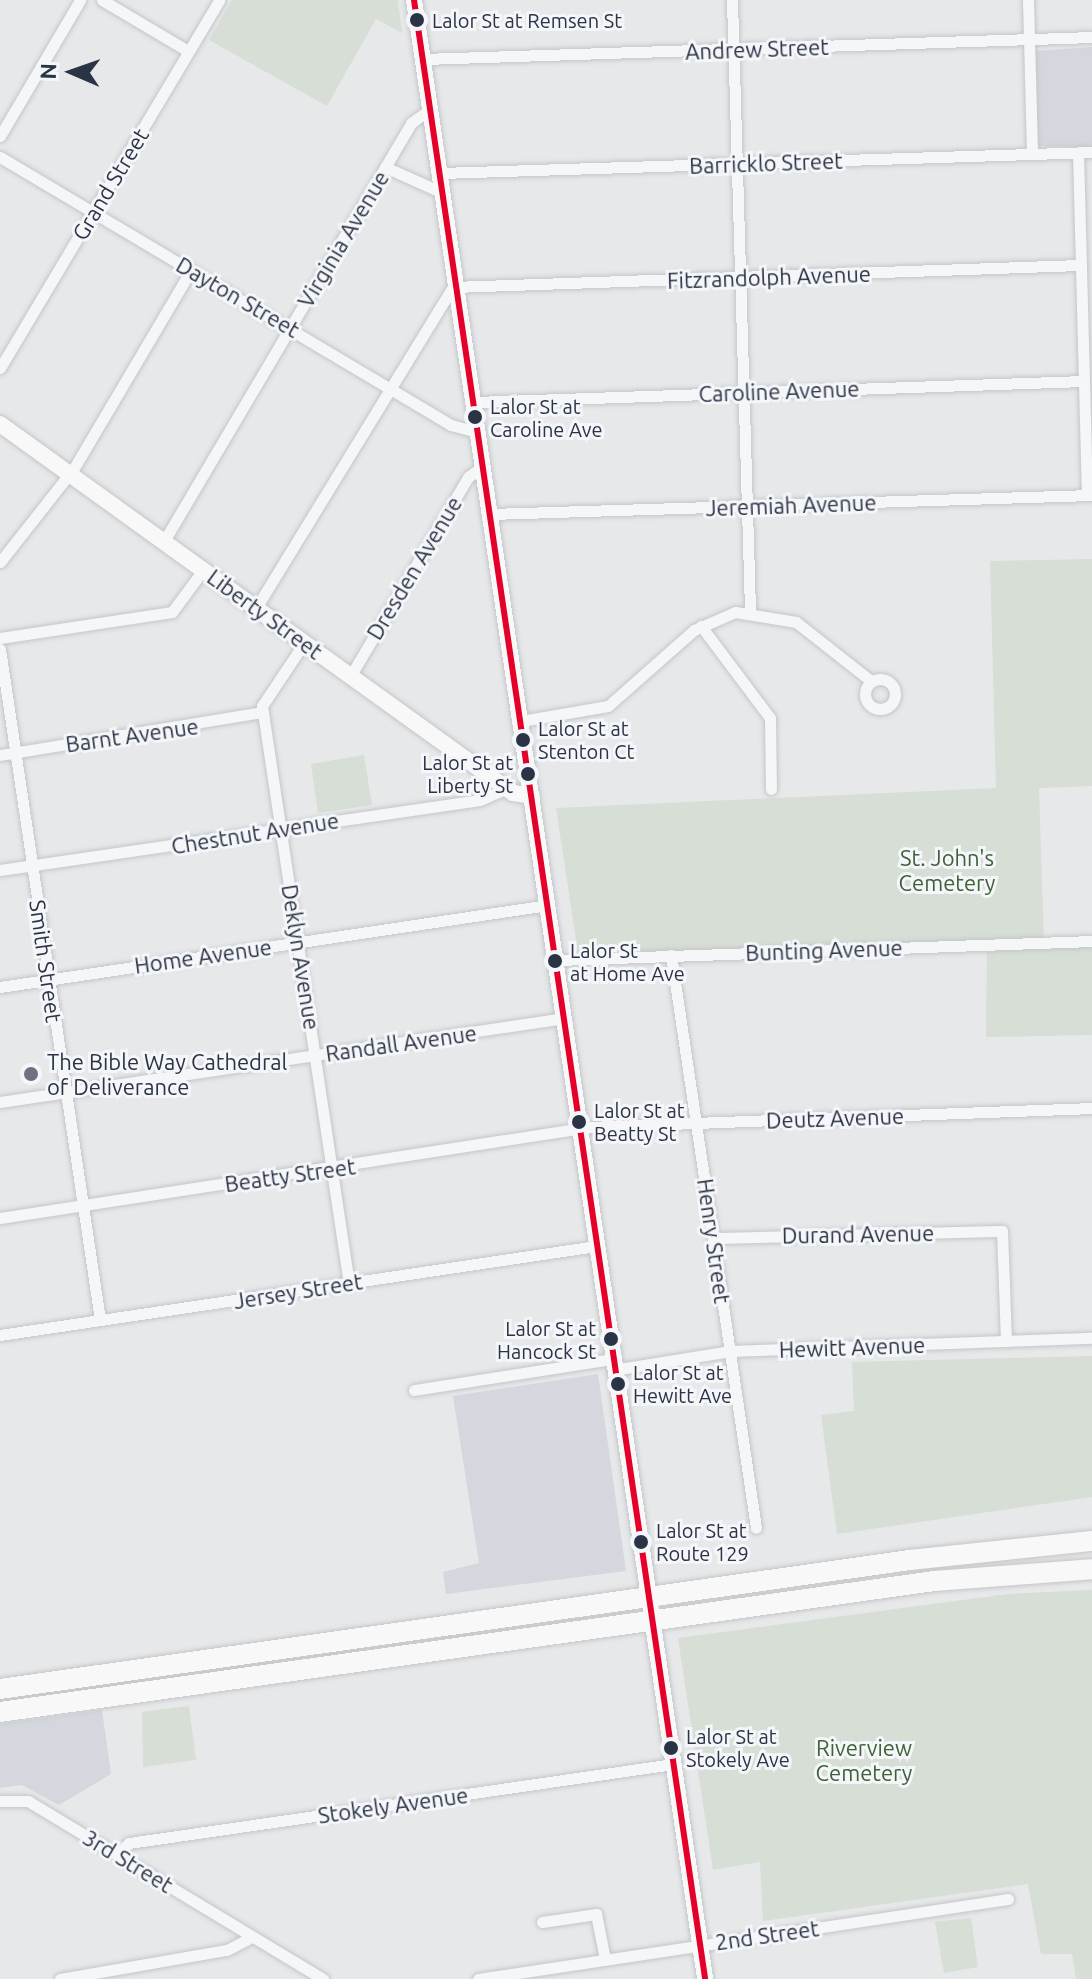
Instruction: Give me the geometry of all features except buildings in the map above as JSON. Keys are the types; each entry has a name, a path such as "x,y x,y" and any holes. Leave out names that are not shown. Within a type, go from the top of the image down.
{"highway":[{"path":"0,1689 649,1598 1092,1541"},
{"path":"0,1712 934,1581 1092,1569"}],"main road":[{"path":"414,0 557,960 612,1365 705,1979"},
{"name":"Liberty Street","path":"0,424 507,788 532,796"}],"street":[{"path":"0,136 80,0"},
{"path":"102,0 188,51"},
{"name":"Grand Street","path":"0,368 219,0"},
{"path":"732,0 750,610"},
{"path":"1028,0 1032,154"},
{"name":"Andrew Street","path":"423,59 1092,37"},
{"name":"Virginia Avenue","path":"164,541 411,123 430,109"},
{"name":"Barricklo Street","path":"440,173 1092,152"},
{"path":"1078,153 1081,265 1087,322 1084,381 1090,495"},
{"name":"Dayton Street","path":"0,157 451,425 478,432"},
{"path":"385,167 443,193"},
{"name":"Fitzrandolph Avenue","path":"457,286 1081,265"},
{"path":"0,562 69,473 191,270"},
{"path":"256,608 441,297 457,286"},
{"name":"Caroline Avenue","path":"474,402 1084,381"},
{"name":"Dresden Avenue","path":"351,675 468,477 483,466"},
{"name":"Jeremiah Avenue","path":"490,514 1090,495"},
{"path":"0,638 172,612 203,570"},
{"path":"521,721 608,706 701,626 750,610 796,622 871,681"},
{"path":"701,626 770,718 771,789"},
{"path":"263,712 262,700 304,643"},
{"name":"Smith Street","path":"0,649 100,1320"},
{"name":"Barnt Avenue","path":"0,755 263,712"},
{"name":"Deklyn Avenue","path":"263,712 349,1284"},
{"name":"Chestnut Avenue","path":"0,870 480,800 507,788"},
{"name":"Home Avenue","path":"0,987 548,905"},
{"name":"Bunting Avenue","path":"557,960 1092,941"},
{"name":"Henry Street","path":"671,955 756,1528"},
{"name":"Randall Avenue","path":"0,1102 565,1018"},
{"name":"Deutz Avenue","path":"580,1131 1092,1108"},
{"name":"Beatty Street","path":"0,1218 580,1131"},
{"name":"Durand Avenue","path":"714,1238 1002,1231 1006,1341"},
{"name":"Jersey Street","path":"0,1335 596,1246"},
{"name":"Hewitt Avenue","path":"414,1390 730,1351 1092,1338"},
{"name":"Stokely Avenue","path":"118,1854 129,1843 673,1764"},
{"name":"3rd Street","path":"0,1801 28,1801 251,1937"},
{"name":"2nd Street","path":"478,1979 1008,1899"},
{"path":"542,1922 596,1914 605,1959"},
{"path":"60,1979 227,1950 251,1937 323,1979"}],"shaded area":[{"path":"1092,47 1092,147 1038,146 1035,51"},
{"path":"598,1374 626,1571 446,1594 443,1572 479,1563 453,1396"},
{"path":"102,1710 111,1774 59,1805 22,1785 0,1788 0,1724"}],"green space":[{"path":"232,0 398,0 402,33 376,19 327,106 209,40"},
{"name":"St. John's Cemetery","path":"1092,559 1092,786 1039,788 1044,944 1092,943 1092,1035 986,1037 987,947 579,960 556,808 996,788 990,561"},
{"path":"364,755 372,805 318,813 311,764"},
{"path":"1092,1356 1092,1497 837,1534 821,1415 854,1411 852,1362"},
{"name":"Riverview Cemetery","path":"1092,1590 1092,1979 1076,1979 1072,1954 1041,1954 1028,1884 763,1921 760,1862 713,1870 678,1638 1008,1594"},
{"path":"189,1706 196,1760 143,1767 142,1712"},
{"path":"971,1918 978,1967 944,1973 935,1922"}],"transit line":[{"path":"414,0 705,1979"}],"place":[{"name":"Lalor St at Remsen St","path":"417,20"},
{"name":"Lalor St at Caroline Ave","path":"475,417"},
{"name":"Lalor St at Stenton Ct","path":"523,740"},
{"name":"Lalor St at Liberty St","path":"528,774"},
{"name":"Lalor St at Home Ave","path":"555,961"},
{"name":"The Bible Way Cathedral of Deliverance","path":"31,1074"},
{"name":"Lalor St at Beatty St","path":"579,1122"},
{"name":"Lalor St at Hancock St","path":"611,1339"},
{"name":"Lalor St at Hewitt Ave","path":"618,1384"},
{"name":"Lalor St at Route 129","path":"641,1542"},
{"name":"Lalor St at Stokely Ave","path":"671,1748"}]}
